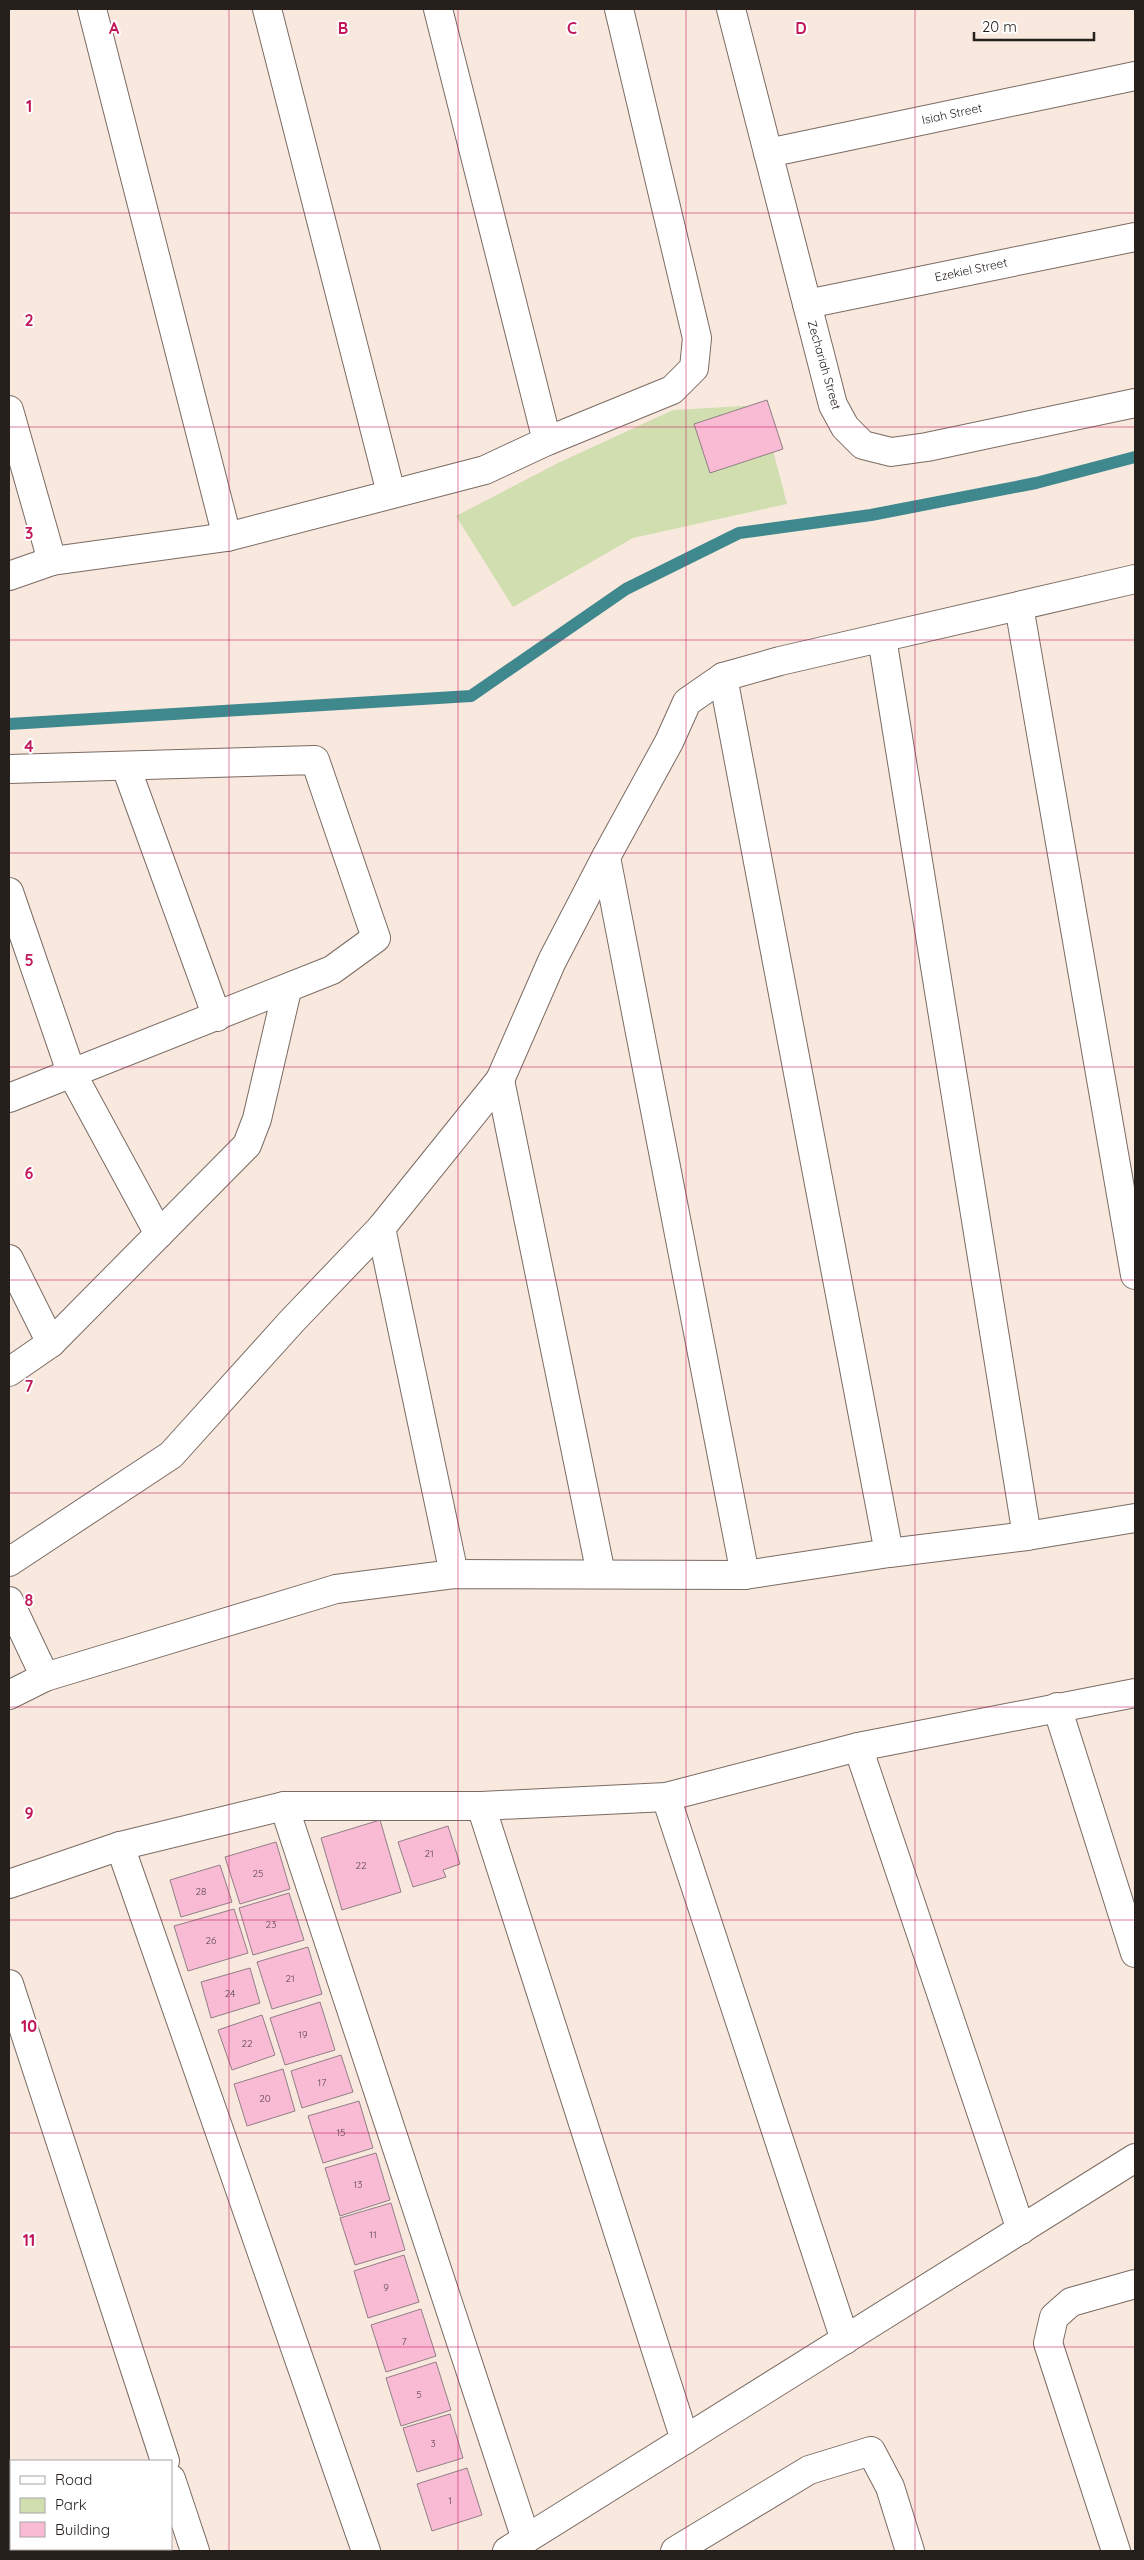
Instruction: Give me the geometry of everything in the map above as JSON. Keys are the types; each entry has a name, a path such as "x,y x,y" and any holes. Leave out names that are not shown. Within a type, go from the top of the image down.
{"street":[{"path":"92,9 228,537"},
{"path":"267,9 390,494"},
{"path":"438,9 547,441"},
{"path":"9,576 52,562 228,537 485,470 547,441 672,390 694,368 697,338 619,9"},
{"name":"Zechariah Street","path":"731,9 833,406 845,427 862,445 891,452 927,447 1135,403"},
{"name":"Isiah Street","path":"768,153 1135,76"},
{"name":"Ezekiel Street","path":"807,304 1135,236"},
{"path":"9,410 52,562"},
{"path":"9,1562 172,1454 292,1321 381,1228 500,1080 552,961 669,742 687,702 724,677 780,661 1135,579"},
{"path":"1019,606 1135,1275"},
{"path":"882,638 1027,1536"},
{"path":"724,677 889,1553"},
{"path":"9,769 315,760 376,938 332,970 287,990 71,1072 9,1098"},
{"path":"126,767 216,1017"},
{"path":"606,857 745,1575"},
{"path":"9,892 71,1072 159,1234"},
{"path":"9,1372 51,1343 247,1145 257,1119 287,990"},
{"path":"500,1080 601,1574"},
{"path":"381,1228 454,1574"},
{"path":"9,1259 51,1343"},
{"path":"9,1695 45,1677 336,1589 454,1574 745,1575 889,1553 1027,1536 1135,1518"},
{"path":"9,1600 45,1677"},
{"path":"9,1884 120,1846 284,1806 481,1806 666,1797 858,1747 1135,1693"},
{"path":"1057,1707 1135,1952"},
{"path":"858,1747 1021,2230"},
{"path":"666,1797 845,2340"},
{"path":"284,1806 517,2545 1135,2158"},
{"path":"481,1806 685,2440"},
{"path":"120,1846 366,2551"},
{"path":"9,1984 165,2460"},
{"path":"1116,2551 1048,2343 1054,2317 1071,2302 1135,2284"},
{"path":"675,2551 809,2470 871,2451 890,2487 910,2551"},
{"path":"172,2482 195,2551"}],"green space":[{"path":"761,405 787,504 633,538 513,607 456,516 558,463 673,410"}],"building":[{"path":"767,400 783,449 710,473 694,424"},
{"path":"380,1820 401,1892 342,1910 321,1838"},
{"path":"448,1826 460,1864 443,1870 446,1877 413,1887 398,1842"},
{"path":"276,1842 290,1889 240,1904 225,1857"},
{"path":"220,1865 232,1902 181,1917 170,1880"},
{"path":"289,1893 304,1940 253,1955 239,1908"},
{"path":"234,1909 248,1953 188,1971 174,1926"},
{"path":"308,1947 322,1994 272,2009 257,1962"},
{"path":"250,1968 260,2003 211,2018 201,1982"},
{"path":"320,2002 335,2050 285,2065 270,2018"},
{"path":"262,2015 275,2055 232,2070 218,2030"},
{"path":"341,2055 353,2092 302,2108 291,2071"},
{"path":"283,2069 295,2111 247,2126 234,2084"},
{"path":"359,2101 373,2148 323,2163 308,2116"},
{"path":"376,2153 390,2200 340,2216 325,2168"},
{"path":"391,2203 405,2250 355,2265 340,2218"},
{"path":"404,2255 419,2302 368,2318 354,2271"},
{"path":"421,2309 436,2356 386,2372 371,2325"},
{"path":"436,2362 451,2410 401,2426 386,2378"},
{"path":"450,2414 463,2458 417,2472 403,2428"},
{"path":"467,2468 482,2515 432,2531 417,2484"}],"waterway":[{"path":"9,724 471,696 626,589 739,533 871,515 1036,483 1135,457"}]}
